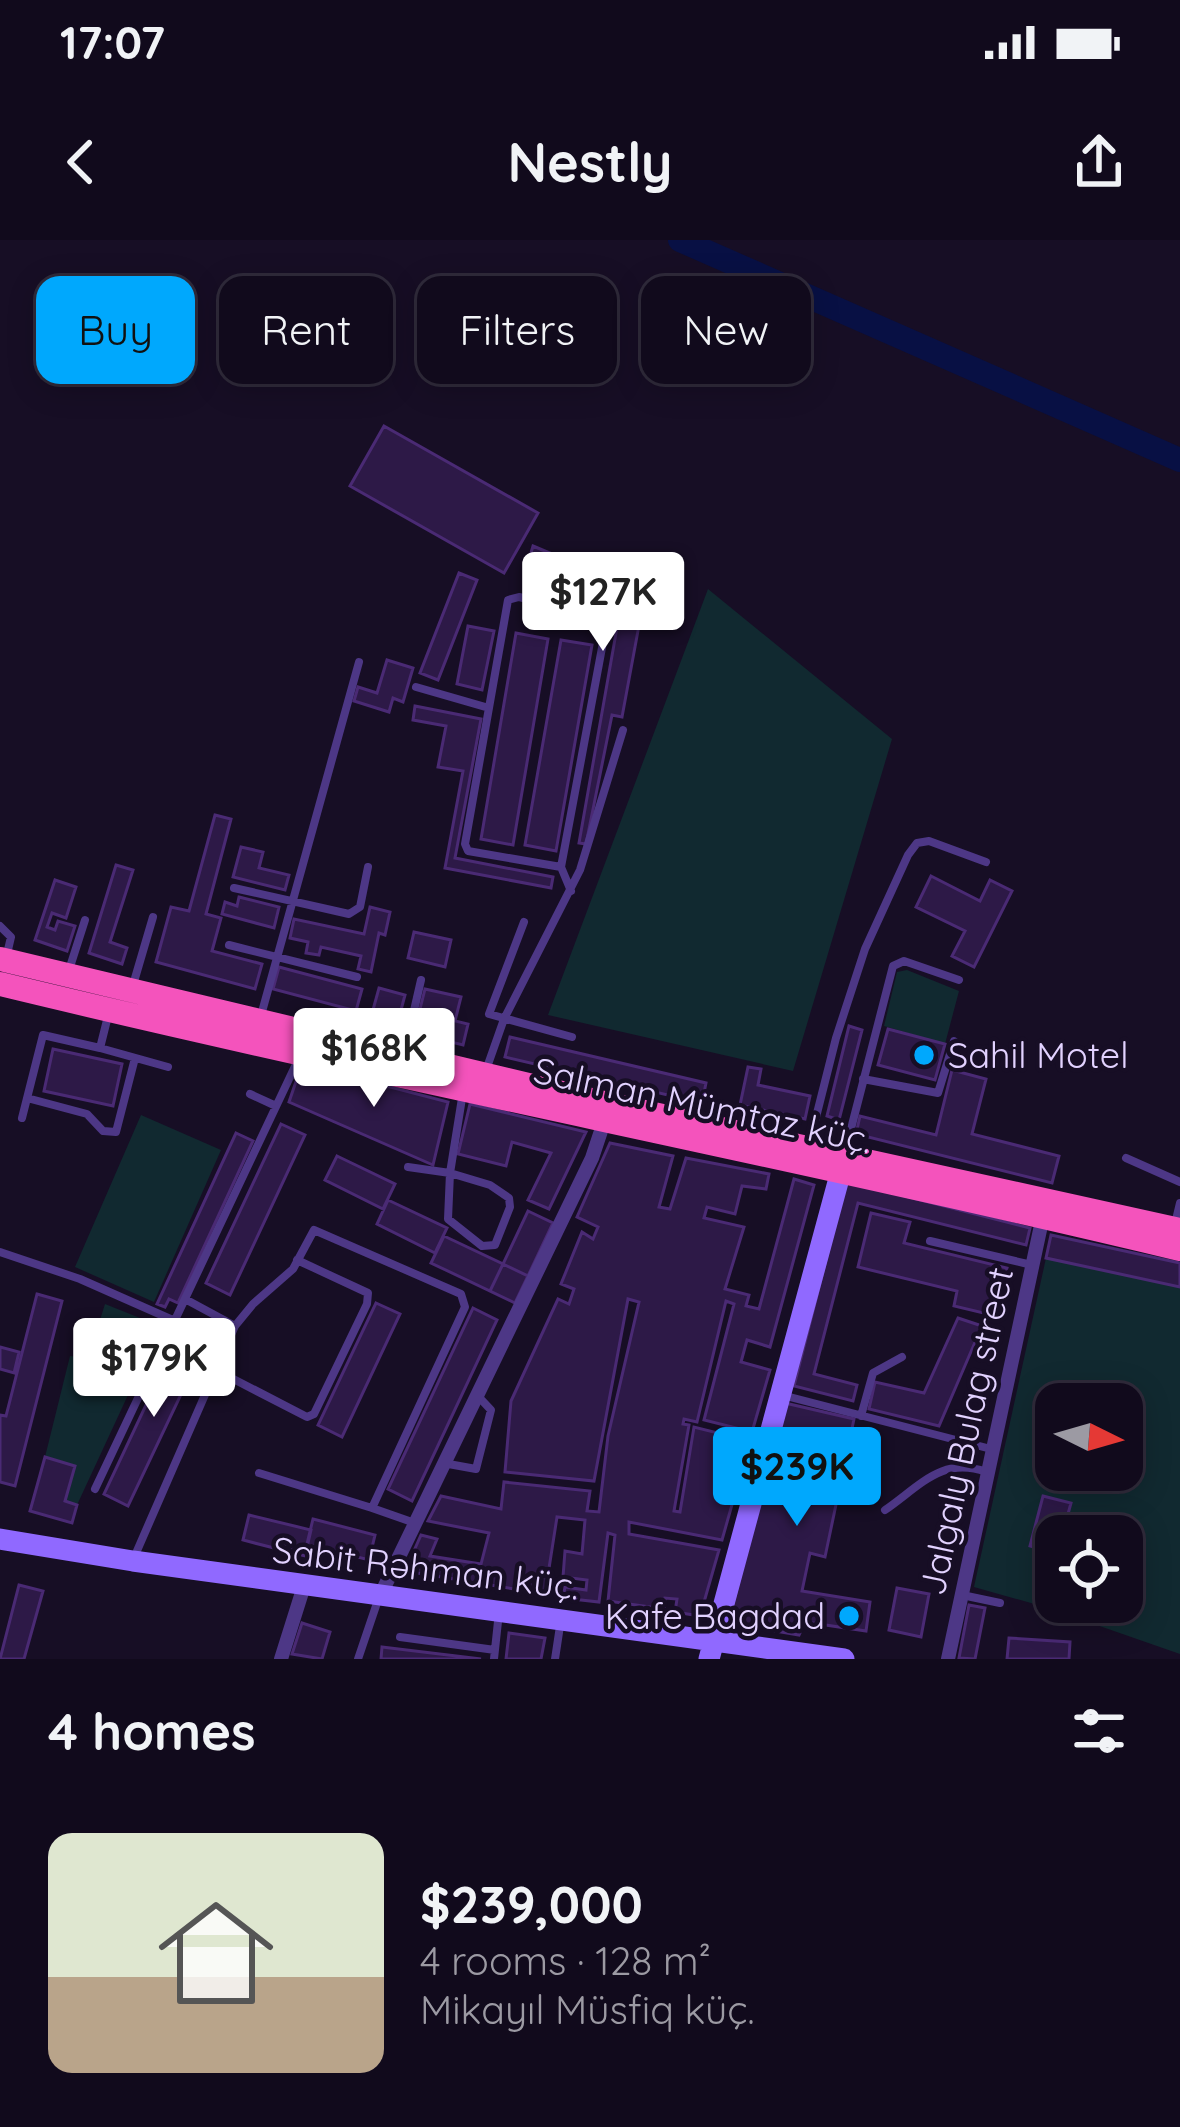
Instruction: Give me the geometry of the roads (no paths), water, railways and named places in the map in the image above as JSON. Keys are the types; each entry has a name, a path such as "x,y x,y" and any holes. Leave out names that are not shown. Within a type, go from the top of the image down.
{"highway":[{"path":"2,968 118,997 301,1054 416,1065"},
{"path":"2,968 67,976 118,997 260,1022 476,1086 808,1146 843,1162 1178,1236"},
{"name":"Salman Mümtaz küç.","path":"476,1086 604,1122 843,1162"}],"main road":[{"path":"711,1649 843,1162"},
{"name":"Sabit Rəhman küç.","path":"0,1540 304,1586 562,1618 711,1649 844,1659"}],"street":[{"path":"380,1596 592,1158 604,1122"},
{"name":"Jalgaly Bulag street","path":"948,1659 1045,1208"},
{"path":"281,1659 304,1586"}],"lane":[{"path":"561,867 469,851 465,844 508,600 519,598 603,616 607,621 561,867 572,891"},
{"path":"260,1022 359,662"},
{"path":"416,687 488,708"},
{"path":"408,1167 450,1173 490,1185 509,1198 495,1245 482,1246 448,1219 450,1173 476,1086 504,1019 572,891 623,730"},
{"path":"808,1146 860,962 908,855 916,843 928,841 986,862"},
{"path":"234,888 349,914 360,907 368,867"},
{"path":"100,1048 153,917"},
{"path":"67,976 85,920"},
{"path":"524,922 490,1010 492,1016 572,1037"},
{"path":"0,926 11,937 2,968"},
{"path":"229,945 357,977"},
{"path":"843,1162 893,966 904,961 958,980"},
{"path":"416,1065 421,980"},
{"path":"22,1118 43,1035 168,1067"},
{"path":"863,1079 938,1093 954,1041"},
{"path":"95,1490 301,1054"},
{"path":"27,1098 87,1114 103,1131 116,1132 135,1058"},
{"path":"250,1094 276,1106"},
{"path":"1126,1158 1180,1182"},
{"path":"1178,1236 1180,1203"},
{"path":"133,1562 236,1325 253,1304 285,1279 309,1232 319,1231 461,1294 465,1300 372,1508"},
{"path":"930,1241 1032,1265"},
{"path":"0,1252 80,1279 175,1321"},
{"path":"215,1370 307,1417 314,1414 367,1304 368,1292 297,1260"},
{"path":"185,1299 236,1325"},
{"path":"861,1416 873,1373 902,1357"},
{"path":"441,1463 476,1469 490,1410 476,1394"},
{"path":"780,1395 991,1449"},
{"path":"885,1510 949,1466 965,1464 986,1472"},
{"path":"259,1473 412,1522"},
{"path":"961,1595 1000,1604"},
{"path":"358,1659 380,1596"},
{"path":"400,1637 494,1655 499,1610"},
{"path":"555,1659 562,1618"}],"waterway":[{"path":"680,240 1180,460"}],"place":[{"name":"Sahil Motel","path":"924,1055"},
{"name":"Kafe Bagdad","path":"849,1616"}]}
